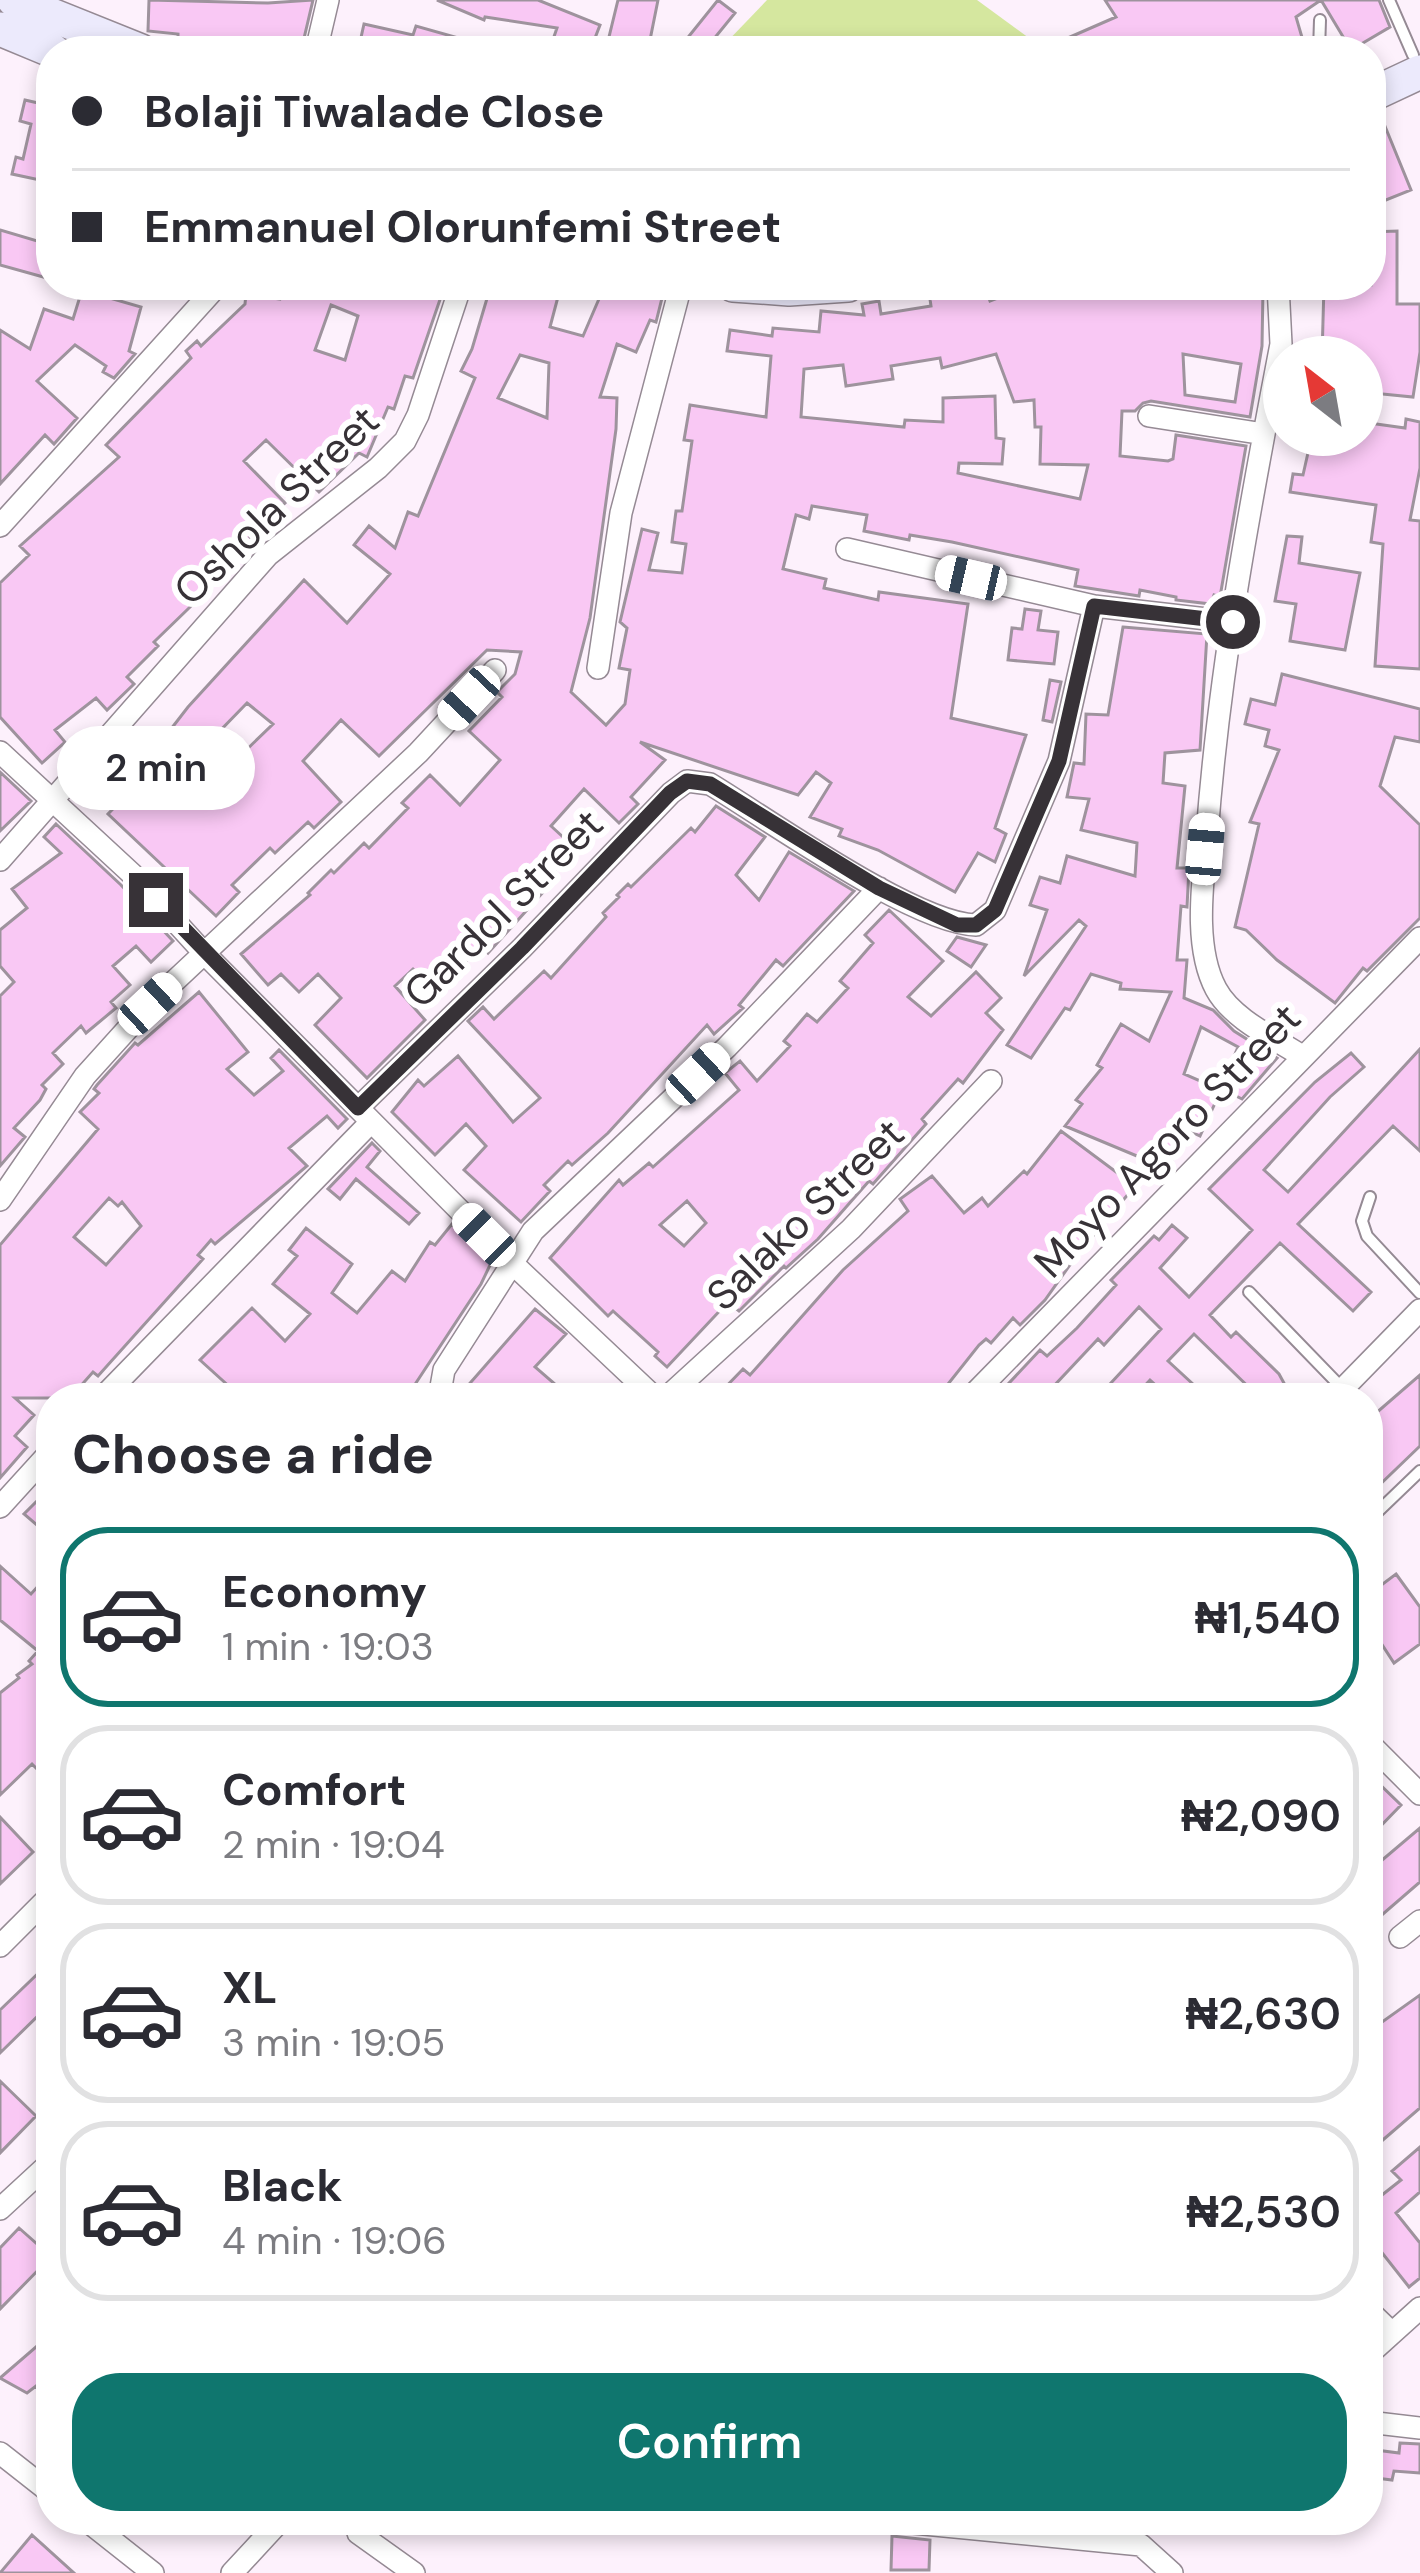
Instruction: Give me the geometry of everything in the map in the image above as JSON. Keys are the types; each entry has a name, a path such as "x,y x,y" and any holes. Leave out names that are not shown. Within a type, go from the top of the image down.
{"main road":[{"path":"14,0 104,36"},
{"path":"4,41 36,48"},
{"path":"1386,68 1418,60"},
{"path":"1386,83 1418,60"}],"street":[{"path":"320,36 328,0"},
{"path":"0,526 204,300"},
{"name":"Oshola Street","path":"0,860 268,555 405,441 456,300"},
{"path":"598,668 621,513 677,300"},
{"path":"1279,300 1281,336"},
{"path":"1149,416 1263,434"},
{"path":"1263,440 1213,758 1202,894 1206,955 1214,987 1228,1007 1302,1056"},
{"path":"847,549 1094,606 1233,622"},
{"path":"442,1383 445,1370 533,1231 727,1047 879,888 957,925 976,925 995,910 1059,761 1094,606"},
{"path":"0,1200 85,1076 150,1004 418,753 495,670"},
{"path":"0,752 132,874 204,953 512,1263 639,1383"},
{"name":"Gardol Street","path":"116,1383 522,948 670,793 687,781 710,784 879,888"},
{"name":"Moyo Agoro Street","path":"985,1383 1420,938"},
{"name":"Salako Street","path":"682,1383 851,1229 991,1081"},
{"path":"1350,1383 1420,1310"},
{"path":"0,1507 36,1467"},
{"path":"1383,1756 1419,1791"},
{"path":"0,1946 36,1910"},
{"path":"1400,1937 1420,1921"},
{"path":"0,2209 36,2176"},
{"path":"1383,2340 1420,2308"},
{"path":"1383,2324 1391,2332"},
{"path":"1383,2424 1420,2428"},
{"path":"0,2452 36,2481"},
{"path":"105,2535 153,2573"},
{"path":"232,2573 267,2535"},
{"path":"361,2535 414,2573"},
{"path":"1038,2535 1142,2545 1172,2573"}],"lane":[{"path":"1389,0 1418,60"},
{"path":"1319,36 1320,20"},
{"path":"1370,1197 1362,1221 1367,1236 1420,1293"},
{"path":"1249,1292 1329,1383"},
{"path":"1383,1507 1420,1471"}],"green space":[{"path":"767,0 977,0 1026,36 732,36"}],"building":[{"path":"149,0 313,0 305,36 178,36 148,31"},
{"path":"437,0 538,0 600,25 596,36 554,36 557,28 484,20"},
{"path":"618,0 658,0 651,36 609,36"},
{"path":"718,0 735,13 716,36 689,36"},
{"path":"1105,0 1321,0 1296,17 1302,36 1072,36 1116,17"},
{"path":"1321,0 1379,0 1390,27 1375,36 1343,36"},
{"path":"364,24 413,35 416,26 451,36 361,36"},
{"path":"25,100 36,103 36,179 12,174 16,157 23,159 31,124 20,121"},
{"path":"1386,129 1411,190 1386,200"},
{"path":"0,230 36,241 36,275 0,265"},
{"path":"1386,231 1397,231 1397,304 1420,304 1420,352 1413,397 1383,394 1383,336 1323,336 1324,300 1386,300"},
{"path":"79,300 117,300 141,307 129,351 135,354 114,378 103,372 106,366 75,345 37,381 77,418 54,444 45,435 0,484 0,330 30,349 44,309 73,319"},
{"path":"245,300 440,300 413,378 405,376 394,409 388,407 367,457 359,453 319,492 266,440 244,461 285,503 250,537 256,543 154,642 158,646 127,677 134,684 107,710 96,698 55,730 65,742 42,763 0,717 0,583 29,555 20,546 119,457 106,445 191,358 186,351 197,341 201,346","holes":["331,305 358,316 345,360 315,350"]},
{"path":"487,300 557,300 550,327 583,336 599,300 662,300 656,322 650,320 636,352 617,344 600,397 617,398 616,429 590,618 571,692 606,725 625,704 630,670 619,668 627,628 620,622 642,529 658,533 649,570 682,573 686,544 672,542 676,511 682,511 692,441 684,440 690,405 766,417 771,356 727,351 730,330 772,336 773,328 819,332 821,311 864,315 862,304 879,301 881,314 931,306 930,300 1263,300 1262,346 1250,417 1151,401 1135,411 1122,411 1120,456 1168,461 1173,459 1176,435 1246,446 1220,597 1214,595 1211,604 1140,590 1139,596 1075,586 1078,570 952,542 864,531 867,515 812,506 809,519 796,515 783,569 826,579 824,588 878,600 879,592 968,604 951,718 1026,735 995,828 1006,834 995,862 978,853 955,892 878,850 839,836 842,829 810,817 831,783 816,772 798,795 640,742 665,760 631,797 638,804 619,823 584,789 551,826 576,849 488,953 481,946 436,992 413,969 395,986 425,1020 367,1078 315,1025 341,998 318,974 299,992 281,974 268,985 241,954 310,895 331,870 334,873 364,843 369,848 408,808 402,803 430,775 460,805 500,760 469,731 502,697 497,692 515,674 521,652 487,650 379,756 341,720 303,761 341,802 314,828 308,822 275,853 270,848 232,885 239,892 216,916 108,814 144,777 138,772 168,741 164,738 188,707 304,580 347,623 390,574 354,545 369,526 395,548 408,512 418,516 475,378 461,371","holes":["996,354 1014,402 1034,400 1035,427 1041,427 1040,464 1088,465 1080,499 958,473 959,463 1002,464 1004,439 996,438 995,396 943,398 943,422 905,420 904,427 801,417 804,369 843,365 846,386 893,379 891,366 940,358 942,368","1183,354 1241,364 1235,402 1185,395","520,355 549,363 547,418 498,398","247,703 273,724 239,757 215,736"]},
{"path":"1406,419 1420,422 1420,468 1410,520 1420,521 1420,669 1375,666 1383,544 1371,542 1376,505 1290,492 1293,474 1303,475 1307,456 1383,456 1383,425 1405,428"},
{"path":"1287,536 1302,537 1299,563 1360,573 1345,650 1290,641 1296,604 1275,601"},
{"path":"1025,609 1041,611 1038,630 1058,632 1054,664 1008,660 1012,628 1022,629"},
{"path":"1123,627 1207,634 1200,750 1165,753 1163,783 1185,786 1177,868 1189,868 1177,960 1187,960 1184,998 1213,1010 1234,1031 1277,1058 1242,1099 1220,1088 1238,1047 1201,1027 1184,1074 1221,1090 1200,1136 1185,1129 1168,1169 1065,1126 1082,1104 1076,1100 1102,1068 1097,1065 1121,1024 1149,1041 1171,992 1120,989 1121,983 1091,974 1070,1010 1065,1008 1031,1058 1007,1045 1086,926 1079,920 1024,976 1047,910 1030,905 1040,877 1060,883 1067,856 1135,876 1137,843 1081,830 1089,799 1067,797 1074,763 1084,764 1086,714 1108,715"},
{"path":"1282,674 1420,709 1420,742 1395,737 1380,786 1420,825 1420,918 1367,971 1363,968 1335,1003 1246,930 1235,927 1259,824 1250,822 1279,750 1265,746 1269,730 1245,724 1251,699 1275,705"},
{"path":"1050,680 1061,682 1052,722 1043,720"},
{"path":"0,772 31,801 0,831"},
{"path":"716,806 765,837 736,875 759,900 789,852 854,891 783,966 776,960 739,1005 743,1008 714,1034 707,1025 608,1133 572,1165 568,1161 544,1185 550,1191 521,1222 464,1170 486,1146 466,1124 435,1155 392,1112 418,1080 424,1086 458,1056 513,1122 540,1098 468,1021 483,1007 494,1019 544,971 551,978 606,917 603,913 617,895 691,828 695,832"},
{"path":"56,824 173,941 151,962 136,946 113,966 130,985 111,1002 116,1008 86,1033 81,1026 53,1053 63,1064 42,1085 46,1089 40,1100 14,1128 25,1137 0,1166 0,996 14,982 0,966 0,930 27,908 12,889 61,853 44,837"},
{"path":"889,910 943,961 908,997 931,1016 976,972 1001,998 986,1013 1003,1030 963,1083 958,1079 922,1119 926,1124 873,1184 869,1181 818,1239 739,1311 728,1302 667,1367 655,1356 658,1352 613,1311 608,1316 550,1258 619,1180 623,1185 649,1163 653,1167 739,1090 725,1073 740,1061 757,1081 790,1046 784,1041 807,1014 817,1022 848,988 840,981 873,943 865,935","holes":["687,1201 706,1223 684,1246 660,1225"]},
{"path":"957,937 986,945 971,967 947,951"},
{"path":"199,992 248,1052 227,1069 254,1095 283,1071 271,1058 279,1050 347,1119 338,1128 327,1116 289,1148 307,1166 215,1244 211,1240 198,1255 203,1259 98,1376 93,1372 83,1383 36,1383 36,1398 15,1398 34,1415 15,1436 27,1447 0,1478 0,1245 98,1129 80,1112 135,1043","holes":["109,1198 118,1206 122,1202 141,1226 106,1265 74,1237"]},
{"path":"1420,1049 1420,1151 1393,1126 1298,1224 1371,1292 1353,1311 1280,1243 1210,1315 1231,1337 1236,1332 1284,1383 1245,1383 1194,1334 1168,1361 1192,1383 1111,1383 1161,1329 1139,1307 1104,1345 1098,1339 1057,1383 1009,1383 1040,1350 1047,1356 1077,1328 1116,1285 1111,1280 1154,1236 1159,1240 1172,1225 1187,1238 1160,1268 1189,1297 1252,1230 1209,1189 1315,1082 1351,1053 1364,1067 1264,1170 1288,1192"},
{"path":"1061,1131 1135,1186 1045,1300 1020,1325 1013,1318 991,1343 986,1339 979,1345 949,1383 729,1383 743,1369 750,1375 843,1270 908,1211 900,1199 932,1176 964,1213 982,1198 988,1206 1024,1171 1027,1174"},
{"path":"372,1143 380,1151 367,1167 419,1213 409,1224 356,1179 340,1199 328,1189"},
{"path":"452,1224 491,1263 416,1383 225,1383 200,1360 252,1308 285,1341 310,1314 273,1284 297,1256 289,1250 306,1228 352,1264 332,1293 357,1313 392,1271 405,1281 430,1242 435,1245"},
{"path":"535,1309 566,1334 535,1367 554,1383 470,1383"},
{"path":"1420,1375 1420,1446 1383,1482 1383,1407"},
{"path":"36,1502 36,1524 24,1514"},
{"path":"0,1566 31,1594 36,1588 36,1649 0,1620"},
{"path":"1396,1574 1420,1607 1420,1644 1394,1663 1383,1646 1383,1584"},
{"path":"36,1653 36,1768 32,1764 0,1795 0,1693 32,1664 29,1661"},
{"path":"1383,1788 1401,1805 1383,1824"},
{"path":"0,1817 33,1852 0,1884"},
{"path":"1420,1828 1420,1882 1383,1914 1383,1859"},
{"path":"36,1975 36,2018 0,2053 0,2010"},
{"path":"1420,1995 1420,2108 1383,2140 1383,2021"},
{"path":"0,2081 36,2116 0,2153"},
{"path":"1420,2147 1420,2192 1396,2213 1420,2243 1420,2278 1409,2287 1383,2254 1383,2194 1401,2180 1392,2171"},
{"path":"19,2228 36,2243 36,2272 0,2309 0,2248"},
{"path":"36,2347 36,2386 27,2393 0,2378"},
{"path":"1400,2443 1420,2444 1420,2473 1394,2471 1392,2480 1383,2479 1383,2451 1399,2453"},
{"path":"32,2535 74,2573 0,2573"},
{"path":"892,2536 930,2540 929,2570 891,2570"}],"route":[{"path":"156,900 358,1108 687,781 710,784 879,888 957,925 976,925 995,910 1059,761 1094,606 1233,622"}]}
